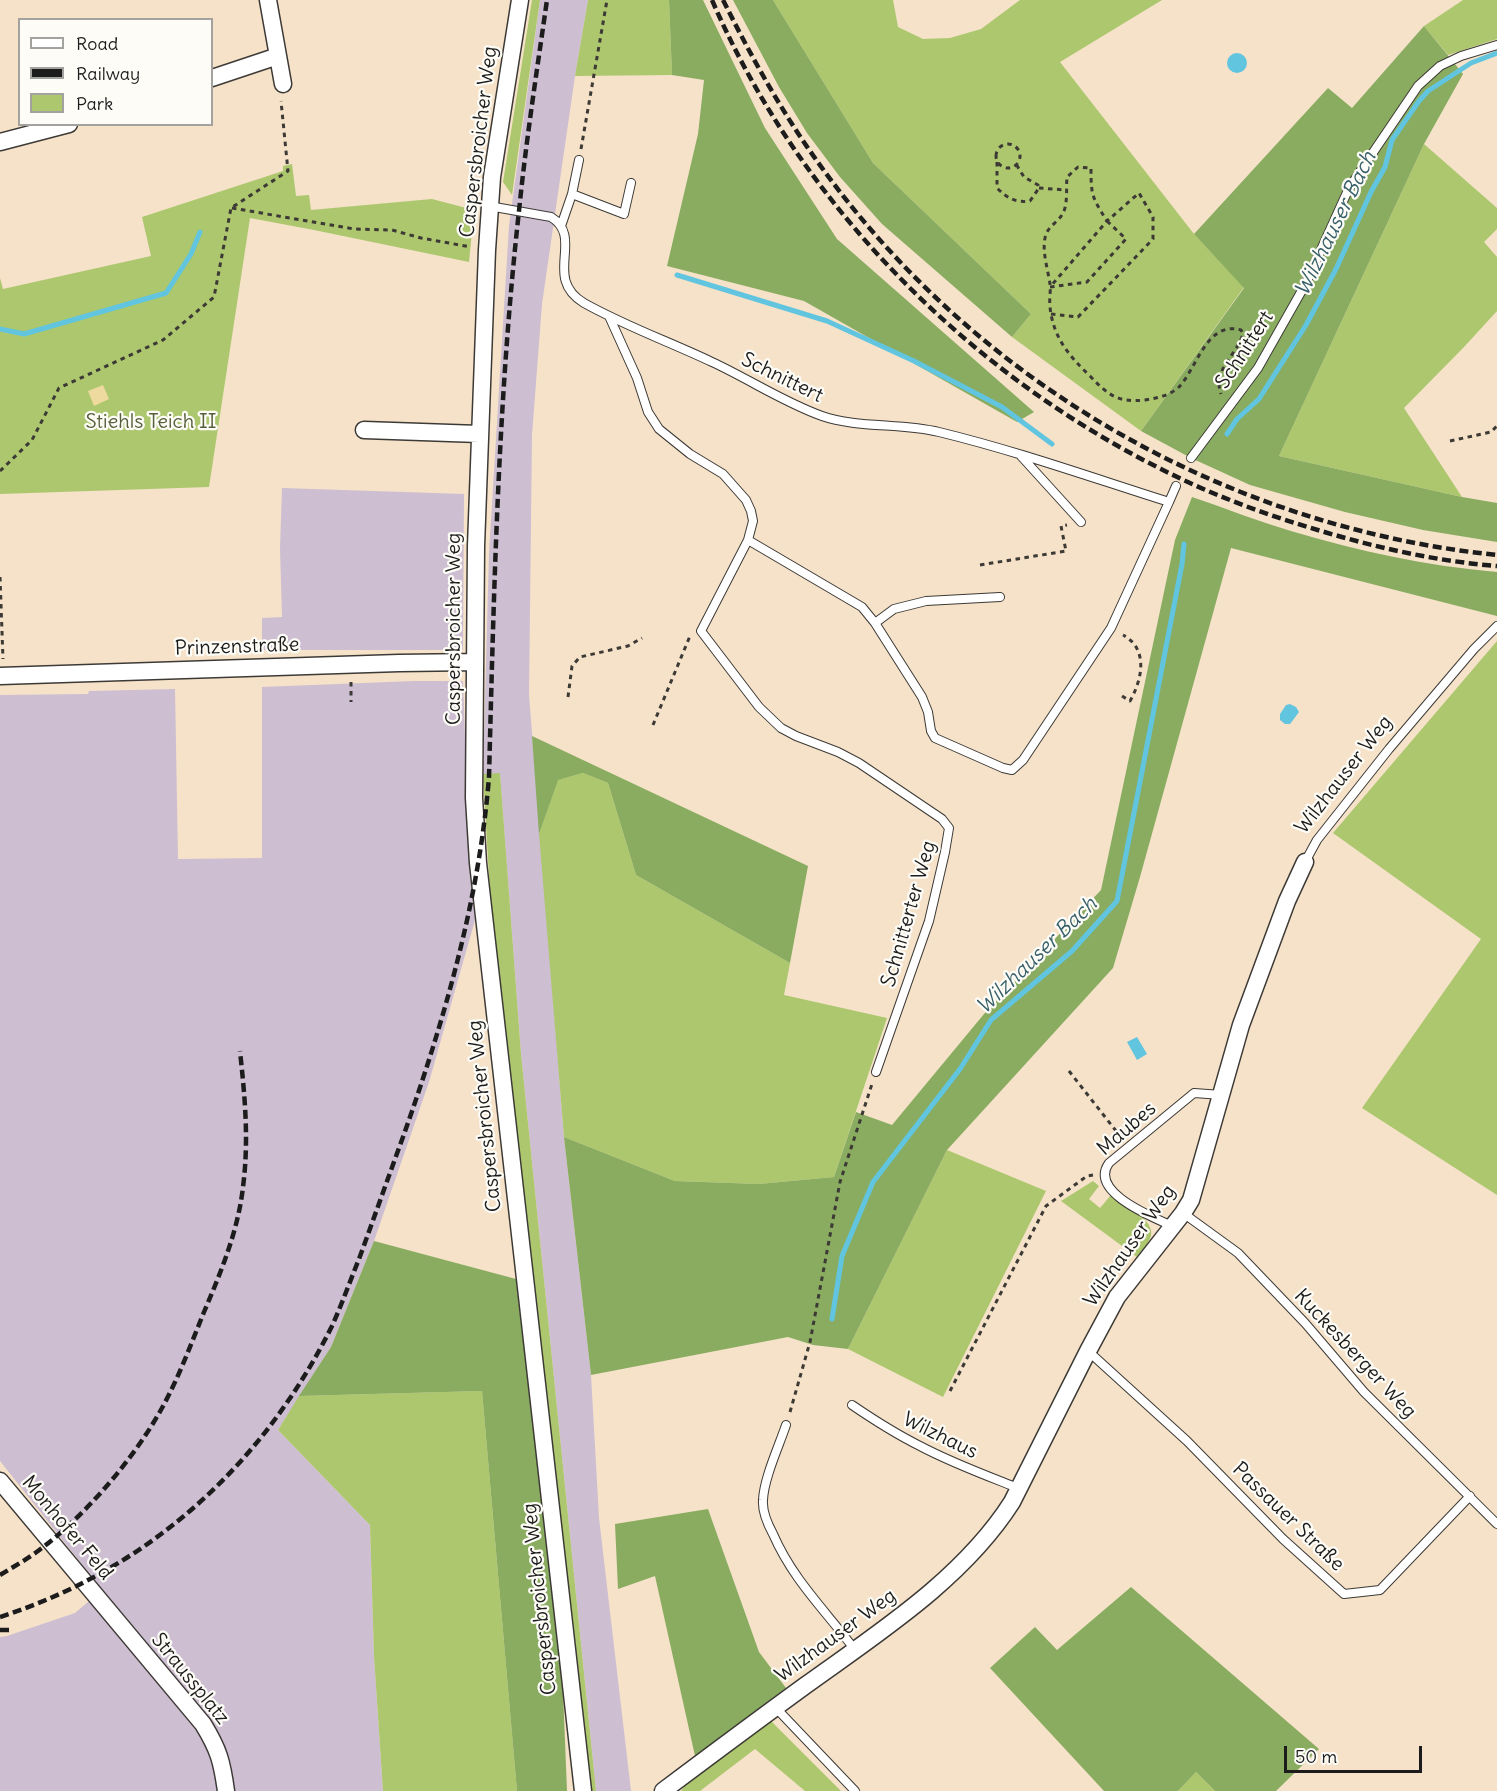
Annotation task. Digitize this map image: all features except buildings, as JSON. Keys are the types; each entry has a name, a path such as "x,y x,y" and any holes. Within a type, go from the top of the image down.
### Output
{"street":[{"path":"268,0 283,84"},
{"name":"Caspersbroicher Weg","path":"520,0 489,207 476,546 474,798 478,863 583,1791"},
{"path":"213,78 278,56"},
{"path":"0,142 61,126"},
{"path":"364,430 479,434"},
{"name":"Prinzenstraße","path":"1,676 475,662"},
{"name":"Wilzhauser Weg","path":"663,1791 912,1607 976,1548 999,1521 1117,1297 1191,1200 1248,1005 1287,901 1305,862"},
{"name":"Monhofer Feld","path":"0,1481 101,1602"},
{"name":"Straussplatz","path":"101,1602 203,1724 221,1761 226,1791"}],"lane":[{"name":"Schnittert","path":"1191,458 1258,368 1305,285 1349,188 1418,86 1440,66 1461,56 1497,45"},
{"path":"561,226 572,194 579,160"},
{"path":"572,194 624,214 631,183"},
{"path":"489,207 551,217 561,226 566,242 564,280 567,288 583,302 609,316"},
{"name":"Schnittert","path":"609,316 714,363 775,396 824,417 937,432 1019,454 1169,502"},
{"name":"Schnitterter Weg","path":"609,316 637,378 648,412 659,429 690,454 723,474 746,500 751,511 753,522 748,540 701,632 759,707 781,728 859,763 942,819 949,828 928,922 876,1072"},
{"path":"1019,454 1081,522"},
{"path":"748,540 862,607 875,623 922,697 935,738 1012,770 1023,760 1111,628 1176,486"},
{"path":"875,623 894,609 926,602 1000,597"},
{"name":"Wilzhauser Weg","path":"1305,862 1317,840 1389,749 1474,649 1497,626"},
{"name":"Maubes","path":"1178,1219 1129,1204 1110,1189 1104,1176 1105,1169 1109,1163 1194,1093 1222,1095"},
{"name":"Kuckesberger Weg","path":"1178,1219 1238,1253 1305,1323 1364,1392 1497,1524"},
{"name":"Passauer Straße","path":"1088,1351 1187,1441 1283,1539 1344,1594 1380,1590 1470,1496"},
{"name":"Wilzhaus","path":"852,1405 920,1447 1018,1488"},
{"path":"786,1425 764,1492 765,1518 778,1548 798,1580 855,1650"},
{"path":"775,1707 855,1791"}],"path":[{"path":"579,160 607,0"},
{"path":"0,471 32,440 59,388 162,340 214,297 231,208 288,171 280,98 283,84"},
{"path":"997,162 1005,168 1016,164 1020,157 1015,146 1008,144 998,149 996,156 997,188 1006,198 1023,202 1030,201 1039,188"},
{"path":"1016,164 1024,177 1038,185 1039,188 1066,190"},
{"path":"1050,287 1086,282 1126,239 1107,221 1094,200 1091,192 1090,168 1078,167 1067,177 1064,212 1048,230 1044,240 1050,287 1049,305 1053,325 1068,354 1114,398 1128,401 1156,398 1171,392 1184,380 1214,335 1229,329 1241,330 1242,339 1221,372 1219,380 1221,395 1230,405"},
{"path":"1050,287 1107,221 1139,193 1154,217 1153,239 1078,317 1051,314"},
{"path":"231,208 354,229 392,230 421,238 487,250"},
{"path":"1450,441 1491,432 1497,426"},
{"path":"980,565 1066,551 1061,526 1081,522"},
{"path":"0,577 1,676"},
{"path":"1111,628 1130,638 1140,653 1142,666 1138,686 1130,701 1122,696"},
{"path":"652,725 692,631"},
{"path":"568,697 572,666 580,657 627,646 642,638"},
{"path":"1132,682 1138,686"},
{"path":"1069,1071 1129,1147"},
{"path":"786,1425 810,1342 840,1182 876,1072"},
{"path":"950,1391 1047,1206 1087,1176 1104,1176"}],"shaded area":[{"path":"540,0 588,0 542,304 532,435 529,695 564,1137 591,1375 599,1518 631,1791 596,1791 521,1054 500,774 483,774 489,553 509,226"},
{"path":"282,488 464,494 463,650 262,650 262,618 282,617 280,548"},
{"path":"463,681 470,870 475,920 429,1082 374,1241 331,1347 278,1430 370,1525 374,1656 383,1791 0,1791 0,1637 75,1613 102,1590 0,1461 0,695 88,694 89,691 175,689 178,859 262,858 262,687"}],"green space":[{"path":"532,0 540,0 512,195 503,182"},
{"path":"588,0 669,0 672,75 575,76"},
{"path":"669,0 703,0 765,128 837,239 1034,412 1017,422 804,301 667,266 698,134 704,80 672,75"},
{"path":"733,0 773,0 873,163 1031,314 1012,337 882,224 840,177 807,133 779,87"},
{"path":"773,0 893,0 898,27 923,39 950,38 981,29 1020,0 1162,0 1060,62 1194,234 1244,287 1141,431 1012,337 1031,314 873,163"},
{"path":"1463,0 1497,0 1497,39 1448,55 1424,26"},
{"path":"1424,26 1463,74 1424,144 1279,456 1497,503 1497,542 1423,530 1345,512 1250,485 1191,458 1141,431 1244,288 1194,234 1328,88 1352,108"},
{"path":"1424,144 1497,208 1497,229 1484,242 1497,257 1497,311 1404,408 1462,497 1279,456"},
{"name":"Stiehls Teich II","path":"292,164 296,196 309,195 311,210 432,199 474,210 469,262 250,218 209,487 0,494 0,278 3,289 151,256 142,217 283,171 283,166"},
{"path":"1192,497 1278,527 1342,545 1419,562 1497,572 1497,616 1231,548 1113,968 947,1150 848,1349 813,1345 788,1337 591,1375 564,1137 675,1181 759,1184 834,1177 856,1112 892,1125 984,1014 1101,890 1175,540"},
{"path":"1497,641 1497,1195 1362,1108 1481,939 1333,833"},
{"path":"532,736 808,866 790,963 636,875 608,783 583,773 558,780 539,834"},
{"path":"500,773 521,1054 596,1791 589,1788 491,911 483,774"},
{"path":"583,773 608,783 636,875 790,963 784,995 887,1018 834,1177 759,1184 675,1181 564,1137 539,834 557,780"},
{"path":"947,1150 1046,1191 943,1397 848,1349"},
{"path":"1093,1181 1099,1186 1089,1199 1100,1208 1111,1195 1137,1212 1148,1224 1151,1236 1137,1257 1061,1201"},
{"path":"374,1241 516,1279 563,1691 567,1791 517,1791 482,1391 299,1396 331,1347"},
{"path":"482,1391 517,1791 383,1791 374,1656 370,1525 278,1430 299,1396"},
{"path":"708,1509 759,1652 786,1688 695,1756 655,1576 618,1589 615,1524"},
{"path":"1131,1587 1319,1749 1276,1791 1215,1791 1196,1772 1178,1791 1104,1791 990,1668 1035,1627 1057,1650"},
{"path":"768,1718 841,1791 805,1791 755,1749 700,1791 681,1791 686,1784"},
{"path":"1196,1772 1215,1791 1178,1791"}],"sand":[{"path":"103,385 109,399 94,406 88,391"}],"water":[{"path":"1233,53 1241,53 1247,59 1247,67 1241,73 1233,73 1227,67 1227,59"},
{"path":"1290,704 1299,712 1290,724 1285,724 1280,720 1280,714 1286,705"},
{"path":"1137,1037 1147,1054 1137,1060 1127,1042"}],"waterway":[{"name":"Wilzhauser Bach","path":"1227,434 1237,419 1259,399 1306,325 1385,167 1392,140 1419,101 1428,91 1471,63 1497,53"},
{"path":"0,329 24,334 166,293 191,254 200,232"},
{"path":"677,275 827,321 914,361 1002,407 1052,444"},
{"name":"Wilzhauser Bach","path":"832,1319 842,1256 873,1182 960,1069 991,1020 1072,951 1117,901 1184,544"}],"railway":[{"path":"0,1617 54,1596 105,1571 152,1540 196,1506 236,1467 272,1423 304,1376 332,1326 359,1259 418,1093 458,960 484,823 489,777 498,494 506,352 522,185 547,0"},
{"path":"712,0 748,74 791,145 841,211 896,274 956,331 1020,383 1089,429 1161,469 1233,501 1289,521 1378,546 1425,556 1497,566"},
{"path":"723,0 758,67 796,131 825,172 888,249 959,319 1037,381 1121,434 1210,479 1302,514 1399,540 1497,555"},
{"path":"0,1575 56,1537 91,1504 123,1466 151,1427 174,1384 222,1266 241,1203 246,1136 240,1051"},
{"path":"0,1630 9,1630"}]}
